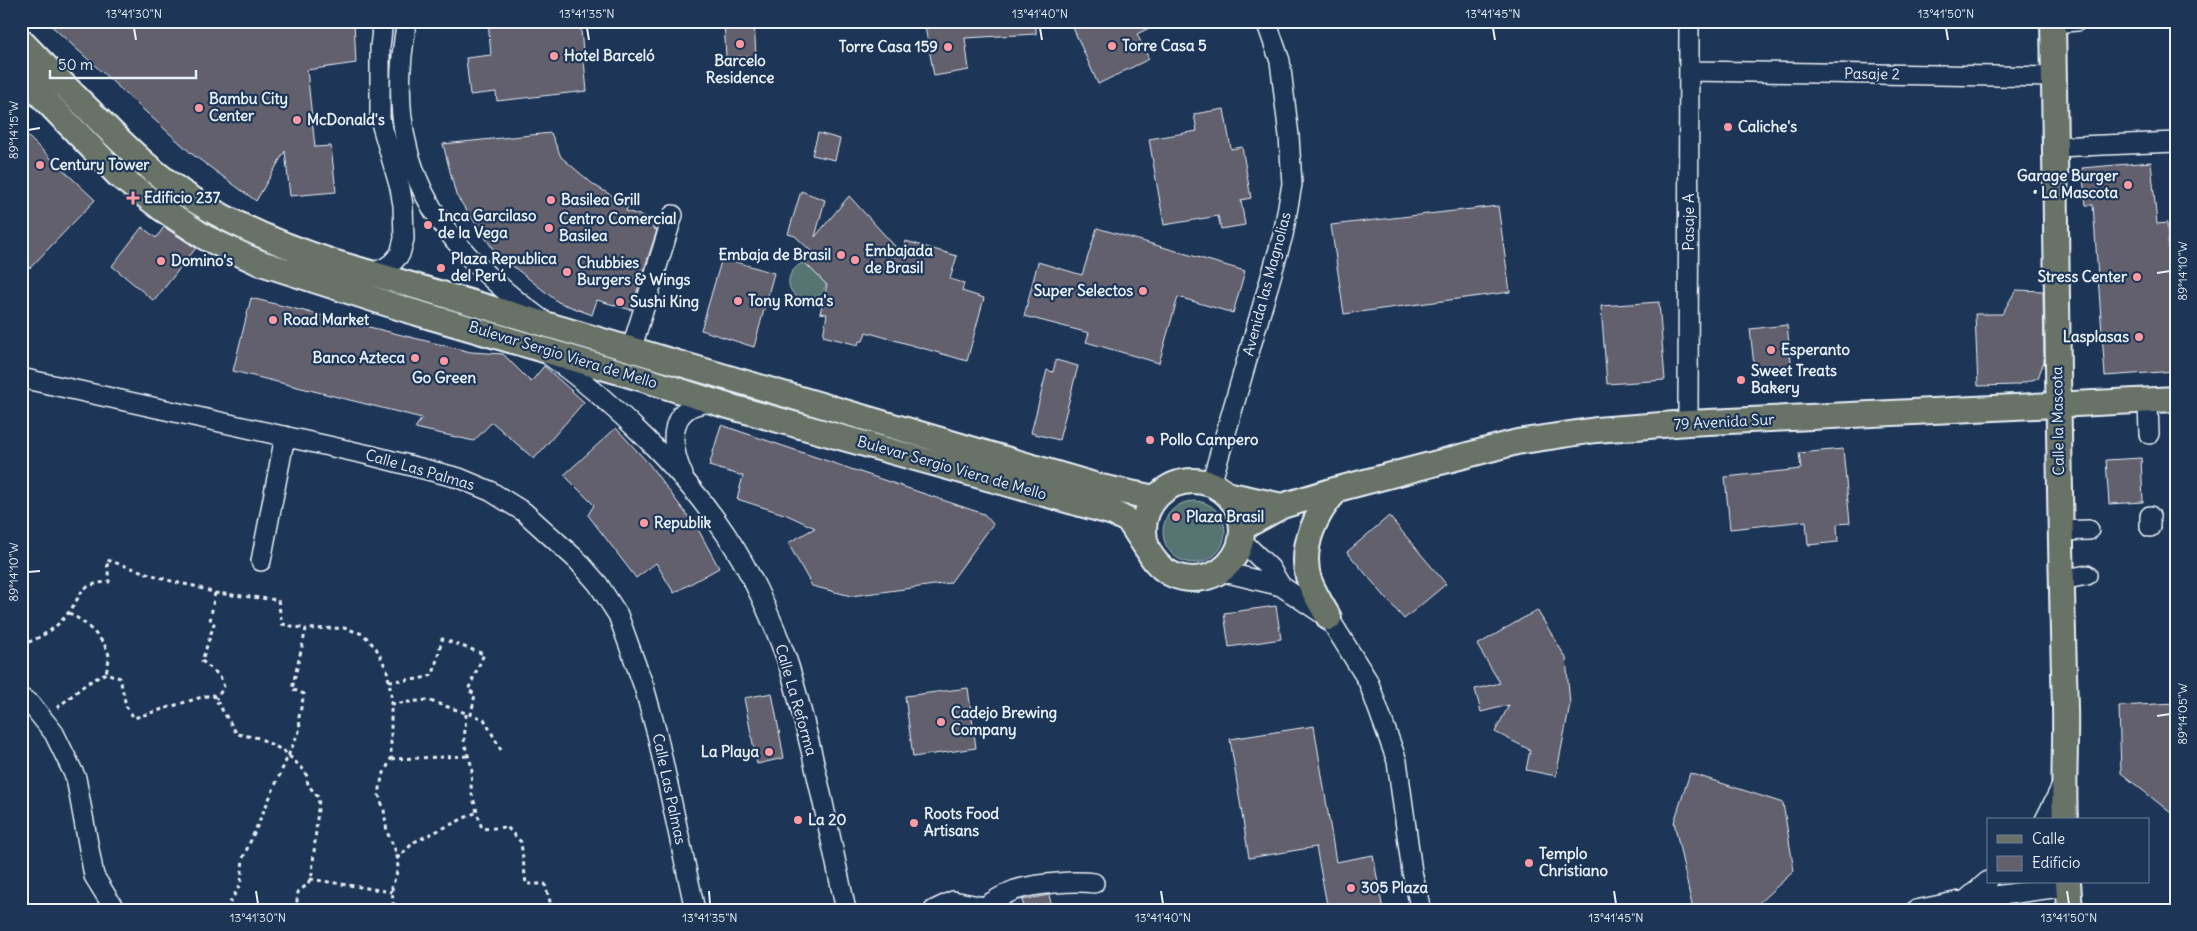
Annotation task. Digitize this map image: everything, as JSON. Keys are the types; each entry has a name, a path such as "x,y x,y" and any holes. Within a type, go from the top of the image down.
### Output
{"main road":[{"name":"Calle la Mascota","path":"2053,22 2059,531 2065,712 2063,784 2065,818"},
{"name":"Bulevar Sergio Viera de Mello","path":"21,41 134,156 194,200 239,226 285,246 370,273 1101,487 1155,498"},
{"name":"Bulevar Sergio Viera de Mello","path":"21,75 118,175 161,208 206,238 258,262 407,310 721,404 1113,513 1129,521 1147,549"},
{"name":"79 Avenida Sur","path":"1241,534 1282,506 1338,489 1517,442 1596,430 1688,423 2176,399"},
{"path":"1194,480 1219,489 1237,508 1241,534 1231,561 1220,571 1199,579 1178,578 1165,571 1154,561 1147,549 1144,536 1144,522 1148,509 1155,498 1166,488 1180,482 1194,480"},
{"name":"79 Avenida Sur","path":"1219,489 1282,506"},
{"path":"1329,618 1309,580 1306,562 1308,543 1316,518 1326,502 1338,489"},
{"path":"2068,884 2070,910"}],"street":[{"path":"370,273 385,268 392,263 400,254 404,239 403,205 400,188 380,119 380,47 383,21"},
{"path":"407,21 399,90 401,116 410,158 427,201 451,236 478,266 504,292 550,326"},
{"name":"Avenida las Magnolias","path":"1219,489 1283,235 1292,184 1289,136 1280,61 1266,21"},
{"name":"Pasaje A","path":"1688,423 1689,21"},
{"path":"2053,22 2077,21"},
{"name":"Pasaje 2","path":"1690,71 2054,77"},
{"path":"380,119 401,116"},
{"path":"2055,147 2176,142"},
{"path":"632,350 673,215"},
{"name":"Calle La Reforma","path":"539,348 572,371 606,402 646,439 687,483 727,536 758,590 785,653 809,738 846,910"},
{"name":"Calle Las Palmas","path":"21,378 369,455 459,478 490,491 524,512 548,532 598,584 618,615 644,687 657,734 695,910"},
{"path":"2148,400 2149,434"},
{"name":"Calle La Reforma","path":"687,483 674,448 673,435 676,423 683,413 692,406 703,402 721,404"},
{"path":"261,561 285,436"},
{"path":"2059,531 2089,530"},
{"path":"1241,534 1270,568 1281,586"},
{"path":"1220,571 1281,586 1329,618 1368,681 1397,760 1412,872 1421,910"},
{"path":"2061,580 2087,575"},
{"path":"21,698 31,704 54,733 76,778 94,876 115,910"},
{"path":"2047,818 2063,784"},
{"path":"1965,900 1987,882"},
{"path":"934,910 952,902 986,908 1016,890 1066,883 1094,883"},
{"path":"1916,910 1965,900 2068,884"}],"path":[{"path":"21,645 40,638 60,624 70,613 83,589 97,583 108,582 107,560 215,593 278,600 282,624 306,629 344,628 363,634 376,648 387,670 389,681 391,704 390,759 382,777 379,795 388,832 398,859 398,869 392,892 393,903 400,910"},
{"path":"215,593 210,621 214,624 202,661 220,676 224,687 216,699"},
{"path":"44,720 80,689 106,673 109,656 105,648 84,623 70,613"},
{"path":"226,910 240,883 242,858 251,843 266,802 290,756 293,741 300,729 299,717 304,694 292,689 306,629"},
{"path":"389,681 419,679 433,675 442,639 484,654 468,690 475,694 472,715"},
{"path":"106,673 120,678 126,706 134,718 202,697 214,696 238,734 259,738 284,751 306,772 308,785 319,798 310,879 308,884 298,892 296,910"},
{"path":"391,704 427,700 484,719 501,750"},
{"path":"466,714 464,743 472,767 471,791 482,829 507,827 521,842 526,884 545,884 551,905 535,910"},
{"path":"390,759 469,756"},
{"path":"398,859 414,842 477,812"},
{"path":"310,879 392,892"}],"green space":[{"path":"802,263 808,263 826,283 820,295 809,300 799,299 794,295 789,285 790,275"},
{"path":"1194,501 1206,504 1216,510 1222,520 1225,532 1222,544 1216,554 1206,560 1194,563 1182,560 1172,554 1166,544 1163,532 1166,520 1172,510 1182,504"}],"building":[{"name":"Bambu City Center","path":"46,21 354,21 356,63 307,70 315,147 331,146 336,192 290,196 285,151 256,201 192,154"},
{"path":"488,21 580,21 587,91 497,101 496,92 470,95 466,58 491,55"},
{"name":"Barcelo Residence","path":"724,21 754,21 756,56 726,57"},
{"name":"Torre Casa 159","path":"924,21 1036,21 1036,34 965,38 969,70 934,76"},
{"name":"Torre Casa 5","path":"1070,21 1163,21 1137,34 1149,59 1098,84"},
{"path":"1224,109 1231,149 1242,147 1251,198 1241,200 1245,225 1221,229 1218,216 1164,225 1149,139 1197,131 1194,114"},
{"name":"Century Tower","path":"21,130 95,200 30,268 21,260"},
{"name":"Centro Comercial Basilea","path":"551,133 561,157 594,185 628,205 626,211 656,220 653,229 657,230 631,310 597,300 592,315 558,302 495,252 456,195 443,144"},
{"path":"818,133 840,139 835,160 812,155"},
{"path":"2151,162 2157,224 2167,223 2169,256 2176,255 2176,371 2105,376 2093,205 2086,205 2082,168"},
{"path":"801,191 825,200 815,237 849,196 903,255 906,241 957,256 950,279 964,283 962,291 984,298 967,361 866,332 863,341 859,341 858,345 823,336 827,314 820,313 827,285 804,262 812,252 795,236 788,234"},
{"path":"1498,206 1510,292 1344,314 1331,225"},
{"name":"Domino's","path":"142,227 156,238 164,227 196,248 154,301 112,266"},
{"path":"1097,228 1245,271 1233,313 1178,297 1159,363 1086,342 1089,333 1024,316 1038,262 1082,275"},
{"name":"Tony Roma's","path":"722,258 774,273 754,347 701,330"},
{"path":"2016,290 2043,291 2044,361 2038,378 2016,385 1978,386 1975,314 2002,314"},
{"path":"251,298 471,352 503,354 531,382 544,366 584,402 534,459 492,422 474,441 415,428 422,418 233,371"},
{"path":"1659,302 1665,380 1607,384 1601,306"},
{"name":"Esperanto","path":"1787,325 1792,371 1755,375 1750,329"},
{"path":"1056,360 1078,366 1059,440 1031,433 1047,370 1053,372"},
{"path":"721,425 984,514 993,524 950,583 851,596 812,586 788,543 815,528 787,515 737,499 743,476 709,466"},
{"path":"616,428 649,464 699,531 719,568 674,593 656,563 636,578 588,515 594,505 564,475"},
{"path":"1843,449 1850,523 1837,524 1838,542 1808,545 1806,521 1730,529 1725,477 1801,469 1799,453"},
{"path":"2141,458 2143,502 2109,504 2106,460"},
{"path":"1389,516 1446,584 1404,619 1347,552"},
{"path":"1276,606 1281,639 1229,647 1224,613"},
{"path":"1537,610 1566,658 1570,704 1556,776 1526,770 1530,750 1495,732 1509,705 1481,712 1475,689 1500,683 1477,645"},
{"name":"Cadejo Brewing Company","path":"968,688 976,748 913,757 905,696"},
{"path":"772,693 784,758 757,764 744,698"},
{"path":"2176,703 2176,817 2121,773 2119,706"},
{"path":"1314,726 1336,862 1373,855 1383,910 1328,910 1316,847 1249,858 1230,739"},
{"path":"1690,773 1783,803 1794,871 1751,910 1693,910 1674,822"},
{"path":"1049,895 1053,910 1025,910 1022,900"}],"place":[{"name":"Barcelo Residence","path":"740,44"},
{"name":"Torre Casa 5","path":"1112,46"},
{"name":"Torre Casa 159","path":"948,47"},
{"name":"Hotel Barceló","path":"554,56"},
{"name":"Bambu City Center","path":"199,108"},
{"name":"McDonald's","path":"297,120"},
{"name":"Caliche's","path":"1728,127"},
{"name":"Century Tower","path":"40,165"},
{"name":"Garage Burger • La Mascota","path":"2128,185"},
{"name":"Edificio 237","path":"133,198"},
{"name":"Basilea Grill","path":"551,200"},
{"name":"Inca Garcilaso de la Vega","path":"428,225"},
{"name":"Centro Comercial Basilea","path":"549,228"},
{"name":"Embaja de Brasil","path":"841,255"},
{"name":"Embajada de Brasil","path":"855,260"},
{"name":"Domino's","path":"161,261"},
{"name":"Plaza Republica del Perú","path":"441,268"},
{"name":"Chubbies Burgers & Wings","path":"567,272"},
{"name":"Stress Center","path":"2137,277"},
{"name":"Super Selectos","path":"1143,291"},
{"name":"Tony Roma's","path":"738,301"},
{"name":"Sushi King","path":"620,302"},
{"name":"Road Market","path":"273,320"},
{"name":"Lasplasas","path":"2139,337"},
{"name":"Esperanto","path":"1771,350"},
{"name":"Banco Azteca","path":"415,358"},
{"name":"Go Green","path":"444,361"},
{"name":"Sweet Treats Bakery","path":"1741,380"},
{"name":"Pollo Campero","path":"1150,440"},
{"name":"Plaza Brasil","path":"1176,517"},
{"name":"Republik","path":"644,523"},
{"name":"Cadejo Brewing Company","path":"941,722"},
{"name":"La Playa","path":"769,752"},
{"name":"La 20","path":"798,820"},
{"name":"Roots Food Artisans","path":"914,823"},
{"name":"Templo Christiano","path":"1529,863"},
{"name":"305 Plaza","path":"1351,888"}]}
